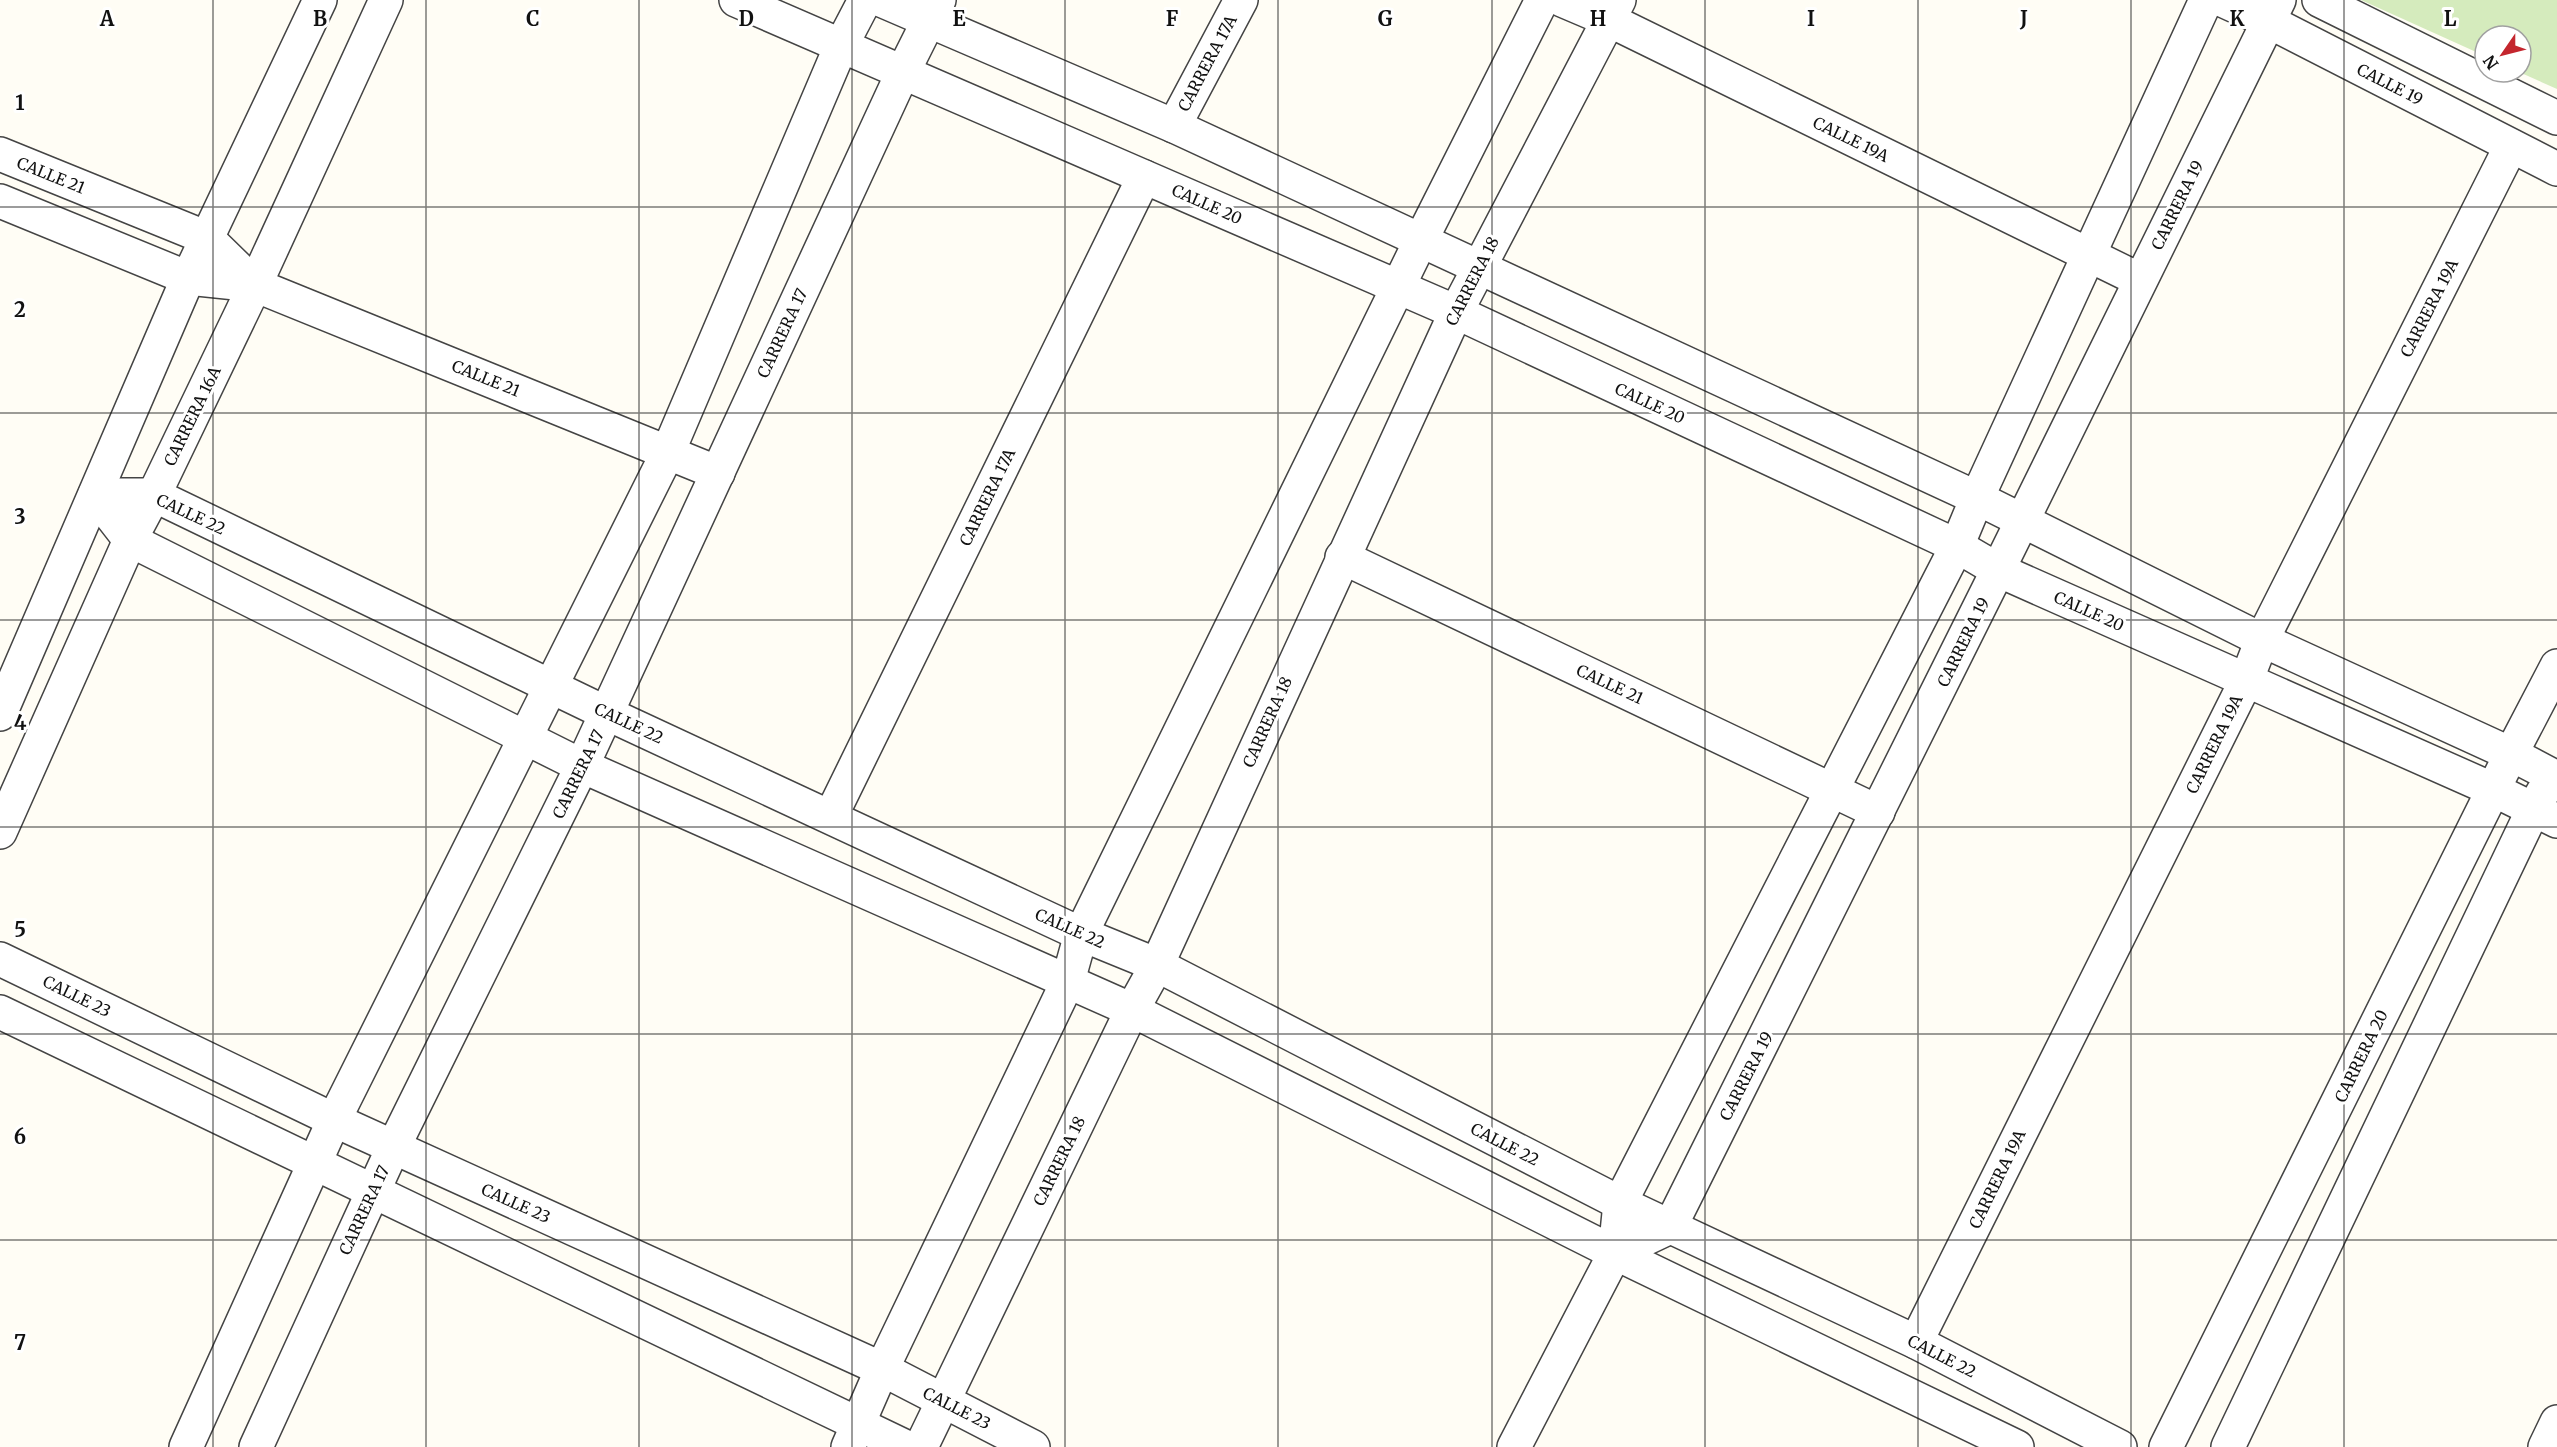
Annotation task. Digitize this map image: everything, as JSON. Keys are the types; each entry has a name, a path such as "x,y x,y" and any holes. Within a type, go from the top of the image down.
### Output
{"street":[{"path":"0,714 10,663 94,495 188,278 320,0"},
{"name":"CARRERA 16A","path":"0,832 130,540 255,285 386,0"},
{"name":"CALLE 20","path":"736,0 1456,312 1956,546 1998,570 2494,790 2545,815"},
{"path":"186,1447 334,1120 668,452 841,46 865,0"},
{"path":"881,0 934,11 1173,126 1977,498 2262,640 2556,774 2545,815 2228,1447"},
{"name":"CARRERA 17A","path":"1173,126 1241,0"},
{"path":"853,1436 882,1369 1068,981 1081,934 1421,240 1542,0"},
{"name":"CALLE 19A","path":"1562,0 1614,10 2088,256 2140,280"},
{"path":"1514,1447 1615,1252 1620,1203 1956,546 2206,0"},
{"name":"CALLE 19","path":"2222,0 2274,10 2511,146 2557,169"},
{"path":"2319,0 2557,118"},
{"name":"CARRERA 18","path":"921,1447 1132,1010 1157,965 1456,312 1614,10"},
{"name":"CARRERA 19","path":"1670,1227 1878,812 2274,10"},
{"name":"CARRERA 17","path":"256,1447 393,1148 582,766 903,72 934,11"},
{"name":"CARRERA 19A","path":"1916,1342 2246,681 2262,640 2511,146"},
{"name":"CALLE 21","path":"0,154 207,238 255,285"},
{"name":"CARRERA 17A","path":"831,816 1144,177"},
{"name":"CALLE 21","path":"0,201 188,278 255,285 718,473"},
{"path":"94,495 130,540 525,740 1132,1010 1615,1252 2017,1447"},
{"name":"CALLE 22","path":"94,495 154,495 606,713 1081,934 1157,965 1620,1203 1916,1342 2120,1447"},
{"name":"CALLE 21","path":"1342,557 1832,788 1878,812"},
{"path":"10,663 63,689"},
{"name":"CARRERA 20","path":"2166,1447 2557,666"},
{"path":"0,726 40,741"},
{"name":"CALLE 23","path":"0,959 393,1148 882,1369 1033,1447"},
{"path":"0,1012 373,1192 853,1436 906,1447"},
{"path":"1615,1252 1670,1227"},
{"path":"2545,1447 2557,1422"}],"green space":[{"path":"2361,0 2557,0 2557,89 2533,78 2533,24 2473,24 2473,51"}]}
